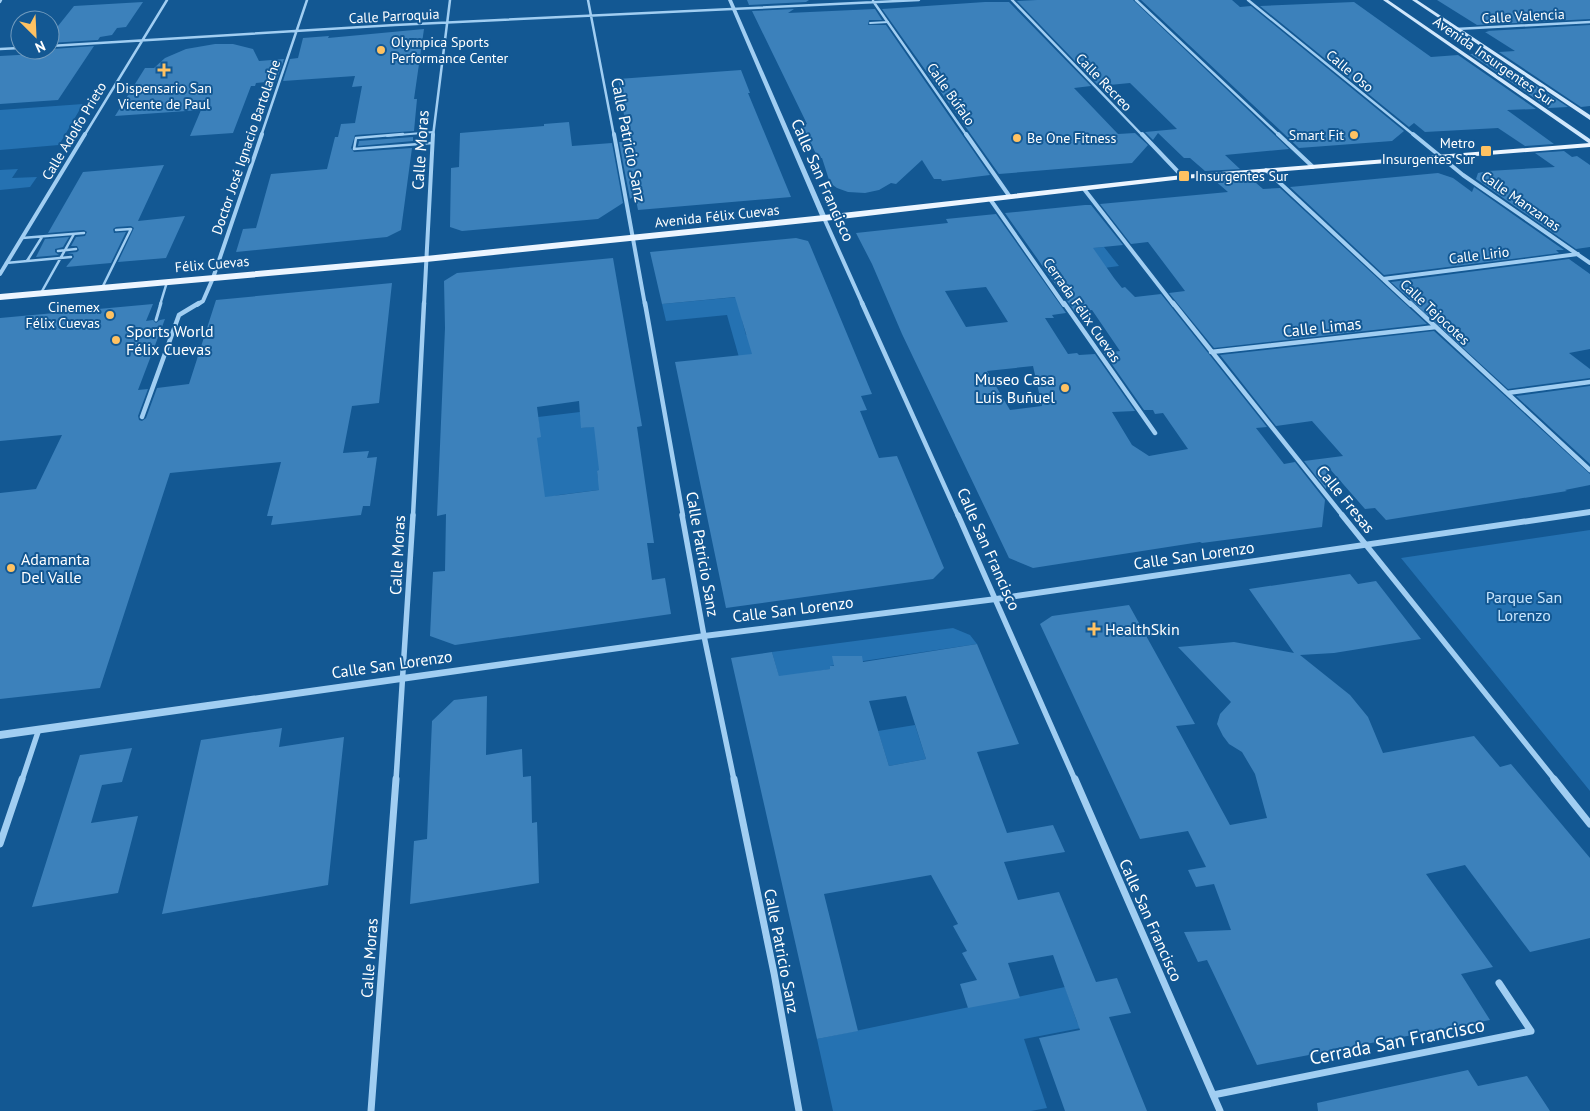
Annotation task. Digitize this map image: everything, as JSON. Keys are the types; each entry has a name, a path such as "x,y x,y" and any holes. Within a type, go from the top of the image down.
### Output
{"main road":[{"name":"Avenida Insurgentes Sur","path":"1385,0 1590,143"},
{"name":"Avenida Insurgentes Sur","path":"1414,0 1590,118"},
{"path":"1010,197 1183,177 1590,143"},
{"name":"Avenida Félix Cuevas","path":"426,260 1010,197"},
{"name":"Félix Cuevas","path":"0,297 426,260"}],"street":[{"name":"Calle Adolfo Prieto","path":"0,274 167,0"},
{"name":"Doctor José Ignacio Bartolache","path":"142,417 179,315 203,301 213,278 308,0"},
{"name":"Calle Moras","path":"371,1111 404,678 432,143 450,0"},
{"name":"Calle Patricio Sanz","path":"588,0 704,636 772,964 799,1111"},
{"name":"Calle San Francisco","path":"730,0 824,218 996,599 1220,1111"},
{"name":"Calle Parroquia","path":"60,45 448,23 919,0"},
{"name":"Calle Recreo","path":"1012,0 1183,177"},
{"path":"1136,0 1313,167"},
{"name":"Calle Oso","path":"1248,0 1439,157"},
{"name":"Calle Búfalo","path":"874,1 1010,197"},
{"name":"Calle Valencia","path":"1456,29 1590,22"},
{"name":"Calle Manzanas","path":"1439,157 1590,263"},
{"name":"Calle Tejocotes","path":"1266,170 1590,470"},
{"name":"Calle Fresas","path":"1084,189 1590,824"},
{"name":"Cerrada Félix Cuevas","path":"990,200 1155,433"},
{"name":"Calle Lirio","path":"1383,279 1578,254"},
{"name":"Calle Limas","path":"1212,352 1436,327"},
{"path":"1507,393 1590,382"},
{"name":"Calle San Lorenzo","path":"0,735 704,636 996,599 1590,512"},
{"path":"0,844 39,729"},
{"name":"Cerrada San Francisco","path":"1213,1095 1531,1031 1500,983"}],"lane":[{"path":"870,23 888,22"},
{"path":"432,143 354,148 356,138 433,132"},
{"path":"102,288 131,229 116,230"},
{"path":"22,238 84,233"},
{"path":"41,293 74,234"},
{"path":"28,261 42,237"},
{"path":"61,245 68,245"},
{"path":"36,247 41,247"},
{"path":"58,251 76,249"},
{"path":"32,253 38,252"},
{"path":"6,263 71,257"},
{"path":"156,320 167,282"}],"green space":[{"path":"83,104 59,145 0,150 0,110"},
{"path":"18,169 12,178 37,177 30,187 0,190 0,170"},
{"path":"1104,247 1119,266 1104,268 1089,248"},
{"path":"800,291 742,320 746,335 750,335 755,353 744,375 727,315 666,321 662,304"},
{"path":"580,412 582,428 598,426 604,470 597,471 598,479 645,484 559,495 522,504 519,466 540,433 538,417"},
{"name":"Parque San Lorenzo","path":"1590,530 1590,791 1401,558"},
{"path":"953,628 970,635 977,644 830,666 831,669 779,677 772,652"},
{"path":"915,725 926,759 889,766 878,731"},
{"path":"1065,987 1077,1022 1081,1028 1024,1039 1047,1108 1031,1111 833,1111 817,1039"}],"building":[{"path":"747,0 809,0 806,2 749,5"},
{"path":"1133,0 1289,149 1225,155 1240,169 1205,171 1190,158 1184,158 1158,133 1153,140 1145,132 1177,129 1130,83 1099,86 1017,1"},
{"path":"1141,0 1232,0 1240,7 1251,6 1404,131 1392,141 1299,148"},
{"path":"1437,0 1590,0 1590,19 1477,25"},
{"path":"143,2 126,27 117,28 112,35 100,37 98,40 60,42 60,24 74,6"},
{"path":"1009,2 1091,86 1074,88 1118,134 1135,133 1148,145 1132,163 999,174 882,9"},
{"path":"1354,2 1431,57 1458,55 1536,109 1507,110 1554,144 1525,146 1498,128 1425,132 1414,123 1409,127 1260,6"},
{"path":"794,9 788,13 875,9 882,20 869,20 868,25 886,25 990,175 942,181 941,179 934,179 922,160 896,184 891,183 879,190 865,193 848,192 830,183 822,158 818,158 802,125 807,124 752,11"},
{"path":"1590,25 1590,106 1581,107 1499,52 1515,51 1485,32 1489,32 1486,31"},
{"path":"424,29 414,99 417,99 414,131 355,135 351,148 354,152 412,148 401,230 387,237 236,252 243,229 256,228 271,174 327,169 335,137 338,137 341,124 355,123 362,86 352,87 355,76 283,81 290,59 298,58 303,38 329,36 328,38"},
{"path":"215,44 233,44 253,49 259,61 284,59 276,81 256,83 255,86 251,86 233,133 190,136 201,110 115,116 145,68 154,68 165,58 186,49"},
{"path":"94,46 58,100 0,104 0,56 10,55 10,60 60,60 60,48"},
{"path":"1487,53 1568,107 1549,108 1470,54"},
{"path":"741,70 750,93 748,93 791,197 638,210 635,195 630,199 619,142 623,142 620,127 626,127 618,79"},
{"path":"569,122 572,146 612,143 623,203 598,219 462,231 450,227 451,168 459,167 460,133"},
{"path":"413,137 413,141 358,146 359,141"},
{"path":"1564,151 1572,157 1577,156 1590,165 1590,247 1576,249 1476,179 1478,173 1488,171 1555,167 1535,153"},
{"path":"164,165 138,221 185,216 166,258 118,262 134,228 131,226 116,227 113,229 114,233 126,232 111,263 66,267 74,257 73,254 67,253 79,250 77,246 71,246 76,237 85,236 87,232 84,230 48,233 83,172"},
{"path":"1438,173 1453,178 1472,192 1474,187 1564,250 1556,250 1559,253 1384,275 1290,187"},
{"path":"1248,176 1263,189 1280,188 1427,324 1214,348 1169,293 1185,291 1148,242 1131,244 1100,204 1228,192 1213,179"},
{"path":"1091,205 1123,245 1093,248 1114,278 1122,288 1125,287 1135,297 1161,294 1267,427 1256,428 1284,464 1295,462 1325,500 1322,527 1200,542 1033,568 1009,558 856,233 948,223 946,219 996,214 1066,313 1052,315 1054,318 1045,318 1068,354 1095,354 1135,411 1112,412 1132,445 1149,456 1188,449 1163,413 1155,414 1153,410 1144,410 1104,353 1120,351 1092,310 1075,312 1005,213","holes":["986,287 1008,322 966,327 945,291","1033,366 1042,406 1010,410 987,371"]},
{"path":"69,237 63,247 55,249 55,252 59,255 36,257 45,239"},
{"path":"796,238 808,241 810,245 872,394 861,396 867,410 860,411 879,458 897,456 944,568 933,579 726,608 675,362 752,354 735,297 662,304 650,252"},
{"path":"613,258 642,426 637,427 654,543 647,543 652,580 665,578 671,614 455,645 430,636 433,572 445,571 446,514 437,516 445,328 444,281 457,273","holes":["579,401 581,428 594,427 599,470 597,471 599,490 545,497 537,438 541,437 537,407"]},
{"path":"1569,259 1590,274 1590,349 1569,353 1590,369 1590,378 1508,389 1391,282"},
{"path":"392,283 379,403 352,406 343,453 369,451 367,458 377,457 370,506 363,506 361,515 271,525 273,516 267,516 281,462 170,473 100,688 0,699 0,493 36,489 62,435 0,441 0,318 153,304 146,321 153,320 156,323 165,319 138,390 148,389 138,416 139,420 142,421 146,418 157,388 189,384 216,300"},
{"path":"1434,331 1590,474 1590,485 1565,490 1567,491 1386,520 1375,508 1365,509 1329,468 1326,489 1304,461 1343,456 1312,421 1276,426 1220,355"},
{"path":"1590,386 1590,464 1516,396"},
{"path":"1350,574 1358,584 1376,581 1421,639 1334,653 1300,655 1350,695 1368,717 1383,753 1474,736 1500,767 1511,764 1590,858 1590,938 1530,952 1465,865 1426,874 1493,967 1461,974 1490,1020 1257,1065 1207,960 1198,962 1184,932 1231,930 1214,884 1196,887 1188,870 1206,867 1188,831 1140,839 1040,624 1052,616 1129,605 1195,724 1176,726 1230,825 1267,818 1255,774 1242,752 1229,744 1217,724 1220,714 1231,702 1178,647 1234,642 1294,653 1249,589"},
{"path":"977,644 1019,744 977,752 1007,833 1053,825 1065,852 1004,862 1018,900 1059,892 1096,982 1117,978 1131,1013 1109,1017 1147,1111 1065,1111 1039,1038 1080,1030 1053,955 1008,963 1020,998 968,1008 960,984 977,980 962,953 967,951 953,926 958,924 931,875 824,894 858,1031 817,1039 731,658 772,652 779,676 830,669 830,666 834,666 832,656 862,656 863,662","holes":["906,696 926,759 889,766 869,701"]},
{"path":"487,696 486,755 522,749 523,777 531,776 532,823 537,822 539,883 410,904 414,841 427,839 432,721 454,700"},
{"path":"282,728 279,747 344,737 328,885 162,914 201,740"},
{"path":"132,748 122,782 102,785 91,823 138,816 118,893 32,907 80,755"},
{"path":"1468,1070 1478,1086 1527,1076 1550,1111 1318,1111 1317,1103"}],"place":[{"name":"Olympica Sports Performance Center","path":"381,50"},
{"name":"Dispensario San Vicente de Paul","path":"164,70"},
{"name":"Smart Fit","path":"1354,135"},
{"name":"Be One Fitness","path":"1017,138"},
{"name":"Metro Insurgentes Sur","path":"1486,151"},
{"name":"Insurgentes Sur","path":"1184,176"},
{"name":"Cinemex Félix Cuevas","path":"110,315"},
{"name":"Sports World Félix Cuevas","path":"116,340"},
{"name":"Museo Casa Luis Buñuel","path":"1065,388"},
{"name":"Adamanta Del Valle","path":"11,568"},
{"name":"HealthSkin","path":"1094,629"}]}
